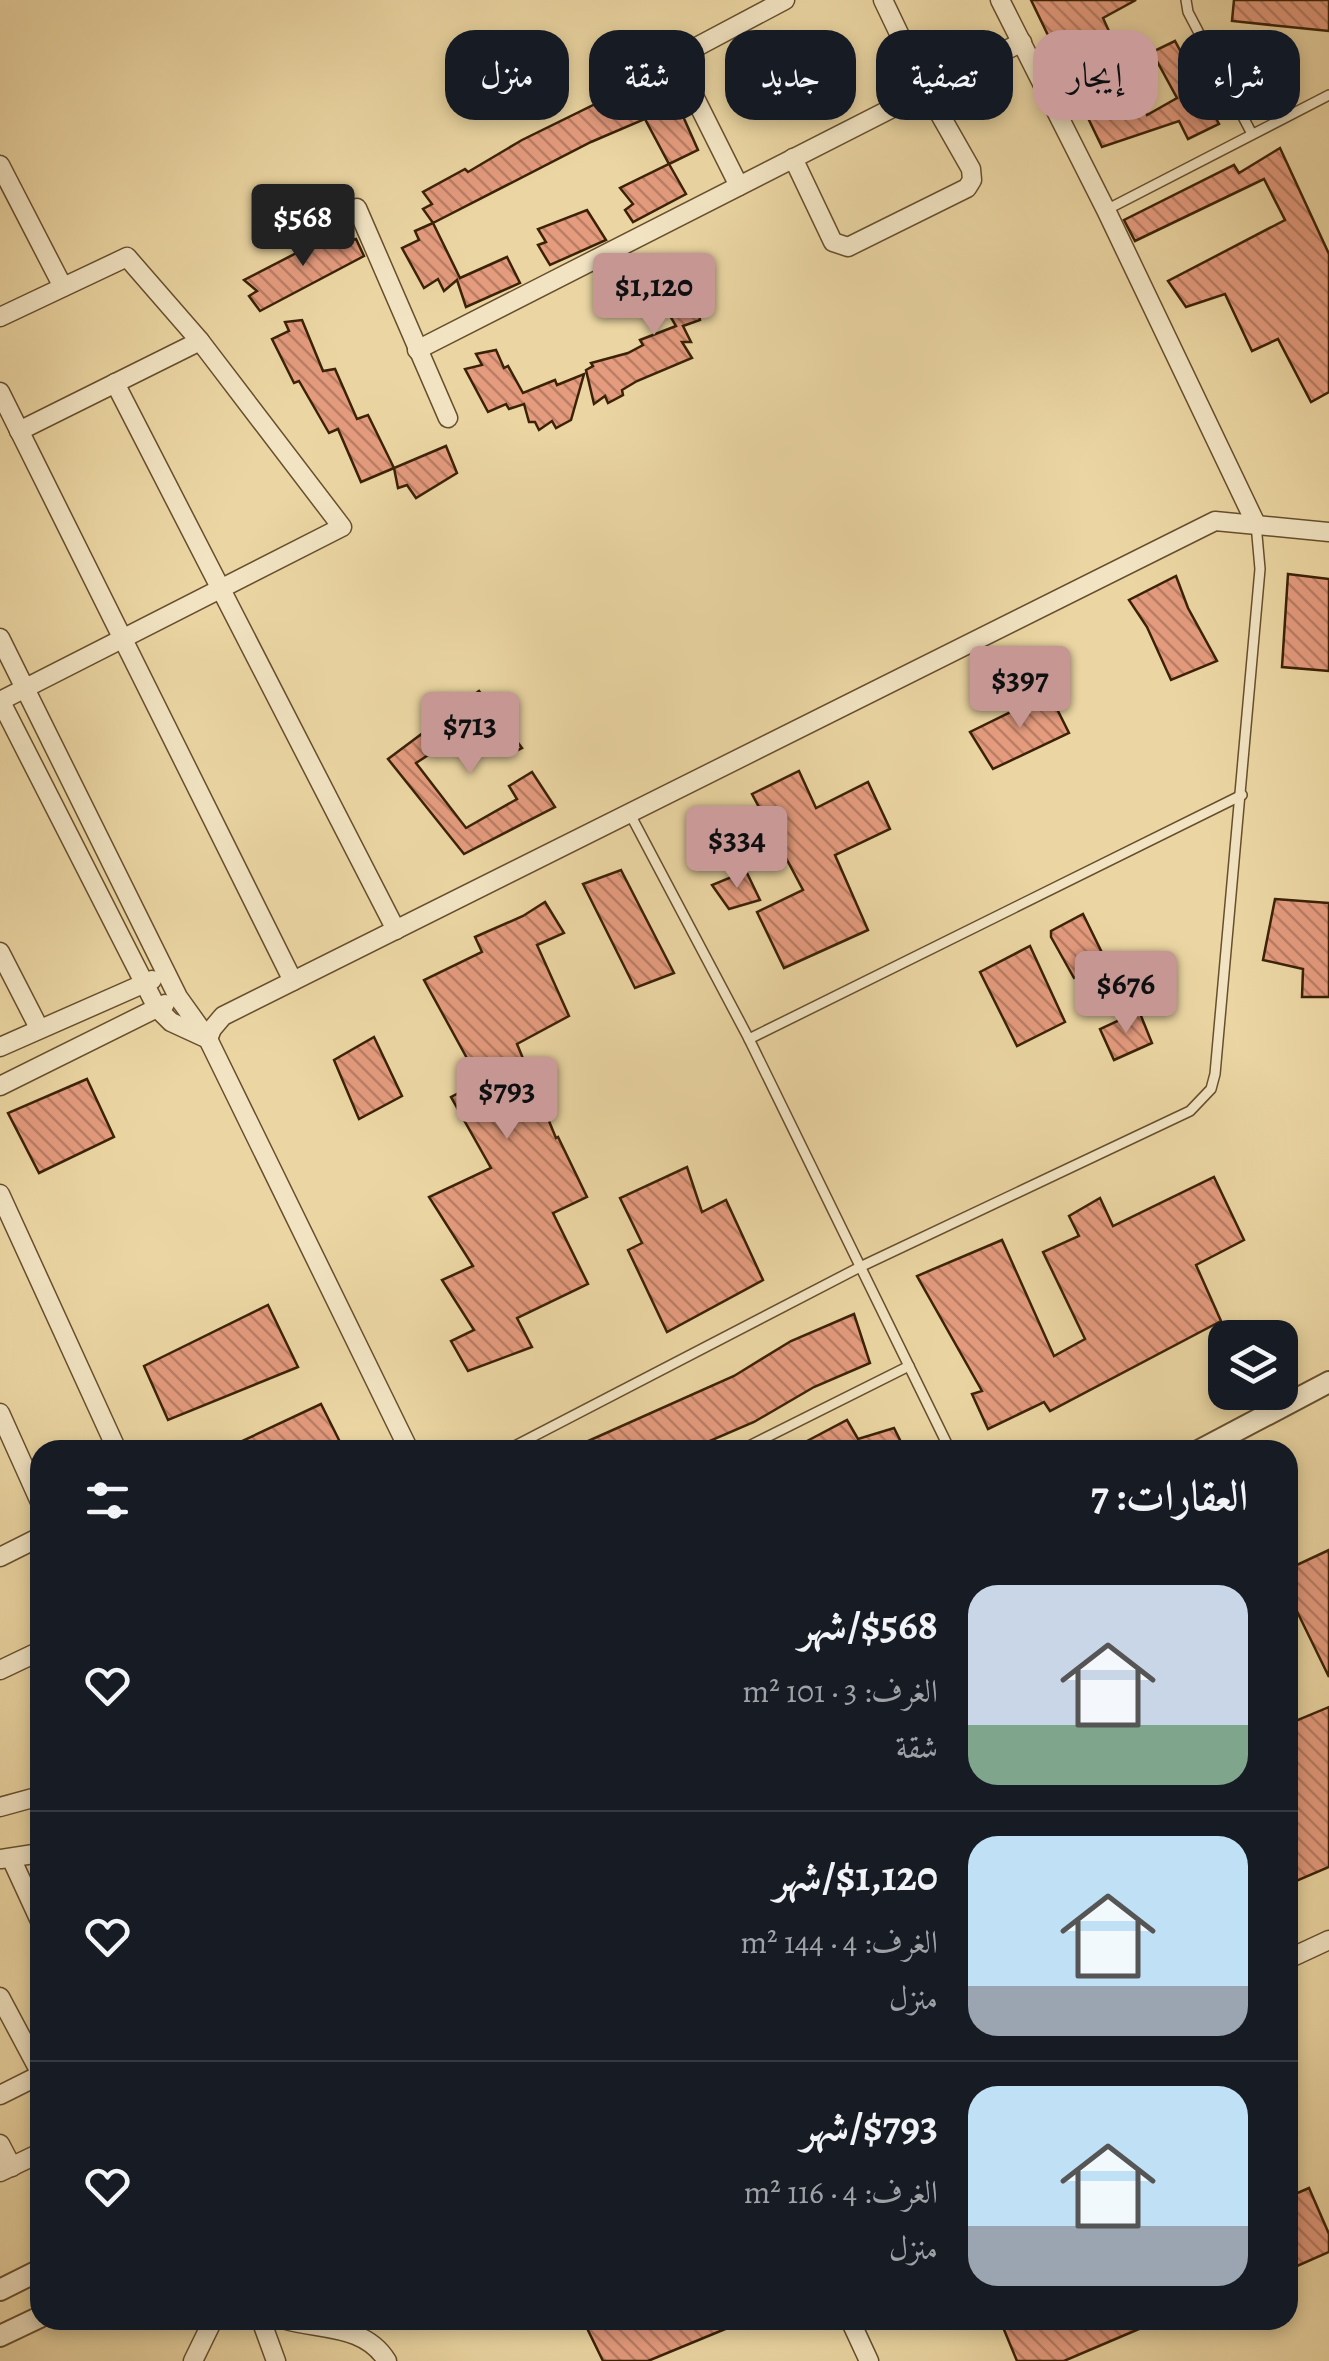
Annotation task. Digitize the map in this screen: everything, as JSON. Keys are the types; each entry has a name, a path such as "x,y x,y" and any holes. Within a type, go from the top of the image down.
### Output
{"street":[{"path":"739,186 680,68 680,60 686,52 784,0"},
{"path":"882,0 897,30"},
{"path":"1000,0 1106,210 1256,524"},
{"path":"1013,46 1022,42"},
{"path":"417,350 876,116"},
{"path":"793,158 832,242 848,247 967,188 972,180 971,169 943,120"},
{"path":"0,165 64,287"},
{"path":"357,208 448,418"},
{"path":"0,317 128,257 200,341 342,527 0,700 142,984 171,1022 208,1039"},
{"path":"19,430 200,341"},
{"path":"114,383 396,930"},
{"path":"0,392 293,982"},
{"path":"208,1039 223,1016 1214,521 1329,532"},
{"path":"0,638 166,974 208,1039 404,1440"},
{"path":"0,952 38,1028"},
{"path":"0,1047 166,974"},
{"path":"0,1086 178,997"},
{"path":"0,1194 112,1440"},
{"path":"1219,1440 1329,1382"},
{"path":"0,1413 30,1480"},
{"path":"0,1557 30,1542"},
{"path":"0,1670 30,1656"},
{"path":"0,1807 30,1799"},
{"path":"30,1854 5,1858 30,1903"},
{"path":"1298,1954 1329,1940"},
{"path":"0,1996 30,2054"},
{"path":"0,2095 30,2079"},
{"path":"0,2144 6,2170 30,2157"},
{"path":"0,2290 30,2275"},
{"path":"0,2336 30,2322"},
{"path":"193,2361 208,2330"},
{"path":"265,2330 276,2361"},
{"path":"336,2330 356,2334 374,2345 387,2361"},
{"path":"855,2330 870,2361"}],"lane":[{"path":"1186,0 1188,12 1252,134"},
{"path":"1106,210 1329,96"},
{"path":"534,1440 860,1267 1190,1112 1204,1098 1215,1074 1242,795 1260,569 1256,524"},
{"path":"749,1039 1242,795"},
{"path":"630,814 749,1039 945,1440"},
{"path":"761,1440 908,1366"}],"building":[{"path":"1031,0 1136,0 1103,18 1108,30 1045,30"},
{"path":"1234,0 1329,0 1329,31 1232,21"},
{"path":"1175,41 1178,120 1217,120 1219,124 1188,139 1179,121 1102,147 1089,120 1158,120 1158,109 1177,98 1158,63 1158,49"},
{"path":"589,107 589,120 643,120 591,142 433,223 423,209 432,204 423,192"},
{"path":"646,120 685,120 698,150 669,164"},
{"path":"1280,148 1329,254 1329,392 1311,402 1278,339 1252,351 1225,294 1186,307 1168,281 1285,220 1264,179 1135,241 1124,220 1234,165 1239,173"},
{"path":"669,164 686,194 633,222 625,210 633,204 620,188"},
{"path":"587,210 606,240 550,265 538,245 546,242 538,229"},
{"path":"433,223 460,278 507,257 520,283 466,307 457,280 444,291 438,279 424,288 402,248 419,240 415,231"},
{"path":"343,229 346,242 356,239 364,256 260,311 249,296 257,291 244,280"},
{"path":"672,263 676,269 689,265 711,304 698,309 700,320 683,326 691,342 682,342 692,358 637,381 608,403 605,396 594,404 586,370 593,366 591,363 628,353 643,345 640,340 676,326 658,295 664,292 654,272"},
{"path":"302,320 323,371 335,369 357,419 368,415 394,468 361,482 338,429 329,433 299,381 294,383 272,339 289,331 285,322"},
{"path":"496,350 523,393 584,374 571,420 556,428 552,421 539,430 535,422 529,422 524,404 509,409 506,404 488,412 465,369 482,365 476,354"},
{"path":"446,446 457,473 416,498 407,485 398,488 394,468"},
{"path":"1288,574 1329,579 1329,671 1282,667"},
{"path":"1176,576 1188,608 1217,661 1171,680 1147,627 1129,600"},
{"path":"479,691 522,748 508,755 479,722 416,763 466,828 517,799 509,786 532,772 555,807 464,854 388,759"},
{"path":"1049,693 1069,733 993,769 970,732"},
{"path":"799,771 816,808 868,782 890,829 835,855 868,930 784,968 757,912 803,890 752,794"},
{"path":"621,870 674,973 635,988 583,884"},
{"path":"746,871 760,900 729,909 712,885"},
{"path":"1275,899 1329,903 1329,997 1302,997 1303,969 1263,960"},
{"path":"545,902 564,933 537,945 569,1016 517,1044 556,1138 587,1197 553,1213 588,1284 517,1318 532,1347 468,1371 451,1341 474,1330 442,1280 473,1266 429,1197 491,1168 451,1097 480,1082 424,980 482,952 475,937"},
{"path":"1083,914 1107,963 1074,978 1051,931"},
{"path":"1030,946 1065,1022 1017,1046 980,972"},
{"path":"1139,1011 1152,1043 1114,1060 1100,1029"},
{"path":"374,1037 402,1096 359,1119 334,1060"},
{"path":"87,1079 114,1137 39,1173 8,1113"},
{"path":"687,1167 702,1212 726,1200 763,1280 667,1332 628,1250 642,1243 620,1198"},
{"path":"1214,1177 1244,1240 1196,1265 1221,1320 1208,1320 1208,1328 1050,1411 1044,1402 988,1429 972,1394 982,1391 917,1276 1002,1240 1054,1356 1085,1339 1043,1252 1079,1236 1069,1216 1100,1198 1113,1226"},
{"path":"268,1305 298,1367 168,1420 144,1366"},
{"path":"854,1314 870,1363 712,1440 590,1440 734,1376 791,1341"},
{"path":"321,1404 339,1440 244,1440"},
{"path":"847,1420 858,1439 894,1428 900,1440 809,1440"},
{"path":"1329,1550 1329,1677 1298,1613 1298,1564"},
{"path":"1329,1707 1329,1867 1298,1880 1298,1720"},
{"path":"1309,2188 1329,2234 1329,2252 1298,2266 1298,2193"},
{"path":"588,2330 723,2330 648,2361 603,2361"},
{"path":"1004,2330 1137,2330 1064,2361 1017,2361"}]}
